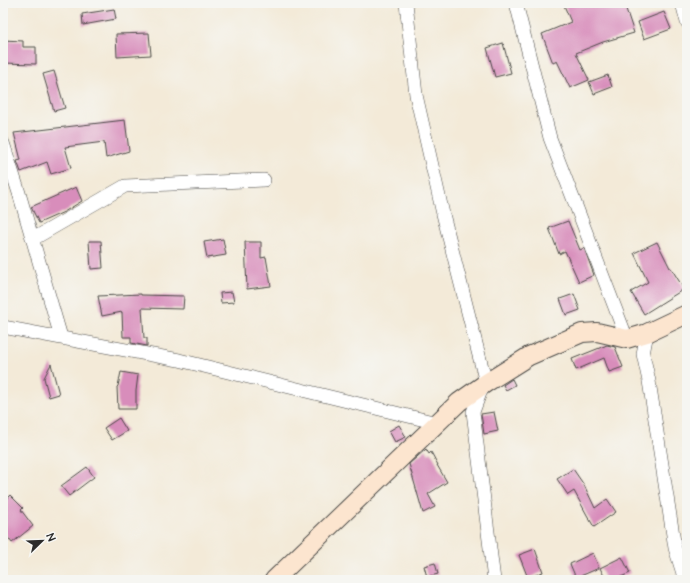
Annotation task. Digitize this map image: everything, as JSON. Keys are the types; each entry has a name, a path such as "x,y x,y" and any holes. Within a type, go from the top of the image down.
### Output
{"street":[{"path":"406,3 416,95 443,214 486,382 473,412 494,580"},
{"path":"516,3 550,138 627,339"},
{"path":"682,3 687,22"},
{"path":"3,143 62,337"},
{"path":"33,239 125,186 264,180"},
{"path":"274,580 459,402 486,382 529,356 582,333 597,332 627,339 647,333 687,314"},
{"path":"3,327 179,360 437,423"},
{"path":"647,333 643,354 649,381 675,548 685,580"}],"building":[{"path":"563,3 624,3 634,33 603,42 576,53 589,80 570,88 557,61 553,63 542,34 571,22"},
{"path":"114,9 116,19 83,25 82,14"},
{"path":"664,12 671,29 644,39 638,22"},
{"path":"149,33 151,55 117,57 116,34"},
{"path":"3,40 23,41 23,47 36,47 36,64 3,63"},
{"path":"503,43 511,73 495,77 487,48"},
{"path":"54,71 65,108 54,111 43,74"},
{"path":"608,75 612,87 594,94 589,82"},
{"path":"125,120 129,151 106,158 104,142 65,147 71,168 51,174 47,162 21,172 17,161 21,160 14,133"},
{"path":"76,187 82,201 64,212 39,223 31,207"},
{"path":"568,221 580,250 584,248 594,275 579,282 565,251 559,254 549,228"},
{"path":"223,239 226,255 207,258 204,242"},
{"path":"89,241 101,241 103,268 91,269"},
{"path":"245,242 261,242 261,258 266,257 271,286 247,289"},
{"path":"657,242 670,268 684,289 644,314 631,292 648,282 634,253"},
{"path":"232,292 234,302 221,303 220,293"},
{"path":"141,294 184,296 183,309 142,308 144,338 147,338 147,346 131,343 131,337 123,337 122,312 102,316 98,296"},
{"path":"574,294 580,310 566,315 560,299"},
{"path":"607,345 615,347 623,367 609,372 604,358 576,370 572,359"},
{"path":"51,364 59,394 49,397 44,378"},
{"path":"121,372 138,375 136,409 118,409 117,387"},
{"path":"512,379 515,385 506,390 503,385"},
{"path":"494,412 498,431 484,434 481,414"},
{"path":"119,418 127,431 112,440 104,428"},
{"path":"399,425 406,437 395,442 389,431"},
{"path":"426,449 429,454 431,452 447,482 428,494 435,507 423,513 409,464"},
{"path":"87,467 94,477 69,496 61,486"},
{"path":"573,469 584,485 595,508 607,499 616,512 594,527 574,491 568,495 557,479"},
{"path":"10,495 23,508 21,510 33,526 12,543 3,531 3,502"},
{"path":"535,549 543,572 528,578 519,555"},
{"path":"593,553 599,568 576,578 570,564"},
{"path":"622,557 630,573 614,580 606,580 600,568"},
{"path":"435,563 438,574 427,577 424,566"}]}
